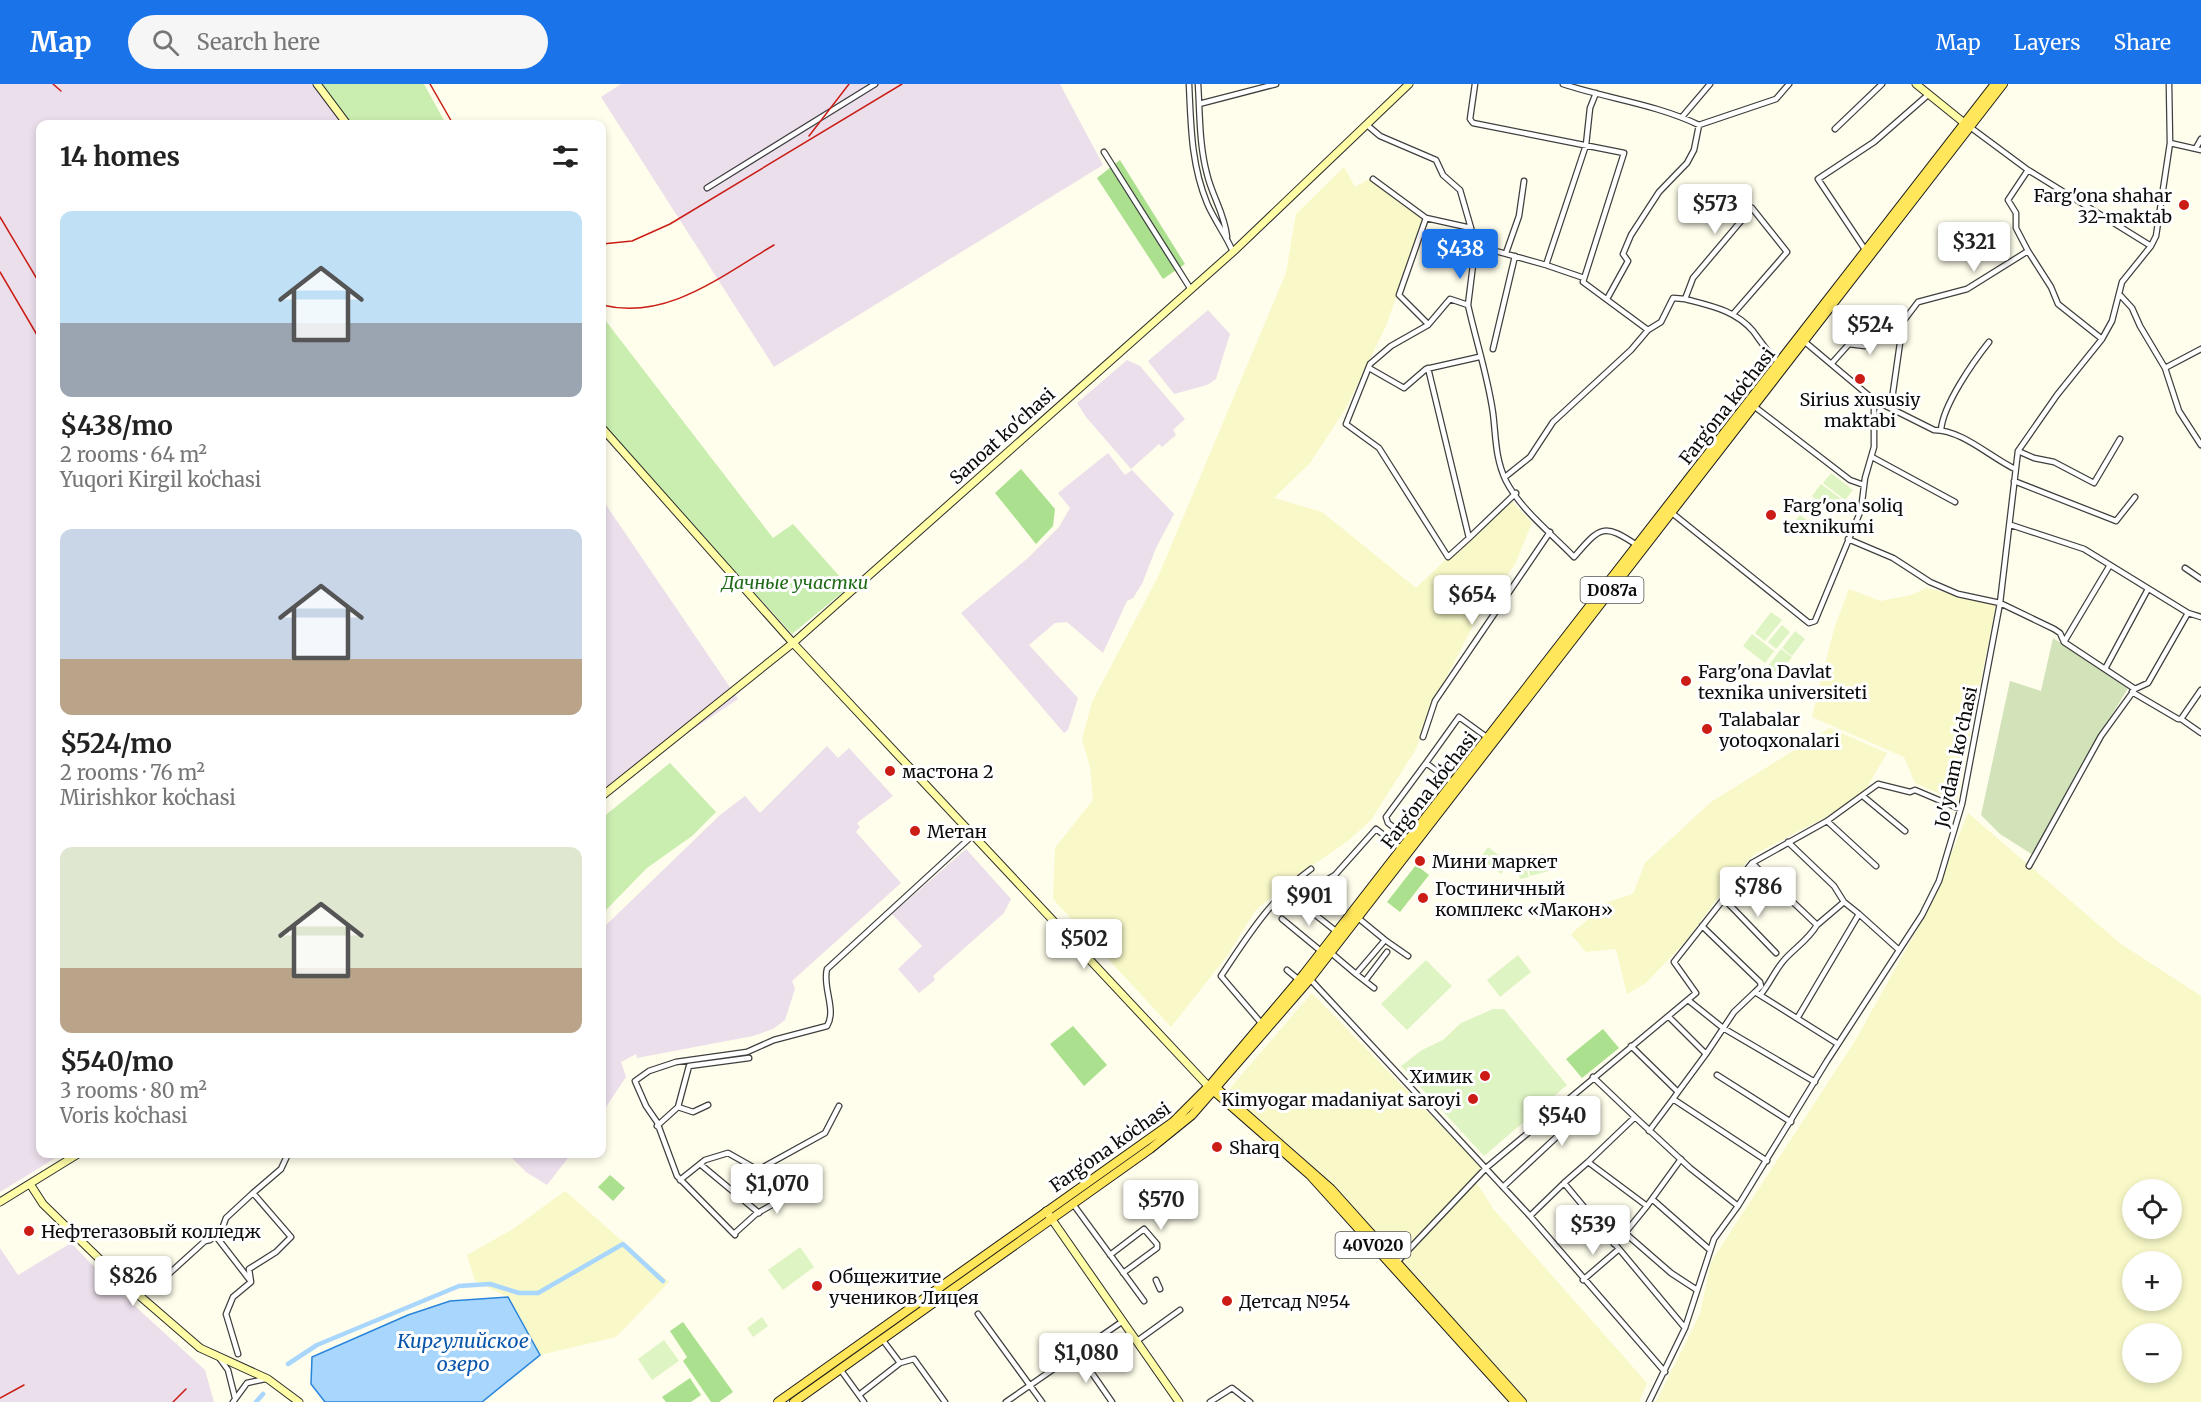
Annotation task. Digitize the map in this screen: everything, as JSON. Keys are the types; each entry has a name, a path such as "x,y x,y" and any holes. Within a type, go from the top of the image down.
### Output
{"main road":[{"path":"317,84 343,120"},
{"name":"Sanoat ko'chasi","path":"606,793 792,643 1233,252 1409,84"},
{"path":"1916,84 1967,125"},
{"name":"Fargʻona koʻchasi","path":"794,1402 1163,1130 1212,1088 1299,980 1358,917 1439,807 1672,513 1686,490 1783,366 1805,342 1995,84"},
{"name":"Fargʻona koʻchasi","path":"778,1402 1048,1214 1072,1203 1178,1128 1310,979 1337,932 1409,839 1439,807 1453,783 1638,546 1755,407 1866,252 1967,125 2003,84"},
{"path":"606,433 792,643 1024,887 1161,1036 1212,1088 1315,1173 1490,1370 1522,1402"},
{"name":"40V020","path":"1212,1088 1220,1100 1310,1175 1490,1370 1515,1402"},
{"path":"0,1202 72,1158"},
{"path":"30,1184 43,1204 119,1278 200,1348 268,1379 299,1402"},
{"path":"1048,1214 1179,1402"}],"street":[{"path":"707,188 875,84"},
{"path":"1189,84 1191,135 1199,179 1217,225 1227,237 1233,252"},
{"path":"1198,84 1203,157 1207,176 1226,221 1227,237"},
{"path":"1199,104 1276,84"},
{"path":"1475,84 1470,119 1473,123 1624,153 1583,282 1648,330"},
{"path":"1563,84 1643,104 1699,125 1776,99 1790,84"},
{"path":"1682,117 1710,84"},
{"path":"1835,129 1882,84"},
{"name":"Jo'ydam ko'chasi","path":"1649,1402 1685,1328 1714,1239 1767,1161 1838,1044 1928,906 1939,881 1960,809 2000,603 2011,525 2018,450 2057,395 2102,339 2112,321 2121,296 2122,282 2151,246 2159,224 2170,143 2169,84"},
{"path":"1546,265 1586,145 1590,108 1596,93"},
{"path":"1866,252 1818,179 1875,142 1929,94"},
{"path":"1367,125 1380,136 1436,160 1443,175 1460,190 1474,245 1468,305 1493,414 1493,439 1505,477 1515,493 1574,557 1594,534 1605,531 1616,531 1638,546"},
{"path":"1607,299 1628,261 1623,254 1631,235 1659,192 1687,163 1694,150 1699,125"},
{"path":"1967,125 2028,170 2151,246"},
{"path":"2170,143 2198,149 2201,139"},
{"path":"1104,152 1190,288"},
{"path":"2028,170 2008,201 2016,213 2016,228 2051,287 2058,304 2102,339"},
{"path":"1373,178 1426,218 1471,228"},
{"path":"1506,254 1519,216 1524,182"},
{"path":"1685,299 1693,278 1752,208 1787,252 1734,313"},
{"path":"1426,218 1399,295 1428,324"},
{"path":"1474,245 1584,278"},
{"path":"1832,363 1849,344 1865,346 1888,330 1899,327 1918,302 1967,289 2028,251"},
{"path":"1493,349 1515,256"},
{"path":"2121,296 2132,308 2139,326 2165,368 2179,411 2201,445"},
{"path":"1505,477 1530,457 1553,422 1631,350 1648,330 1661,322 1673,298 1685,299 1734,313 1783,366"},
{"path":"1468,305 1450,299 1428,324 1391,346 1370,368 1346,424 1380,448 1448,557 1515,493"},
{"path":"1891,406 1901,336 1899,327"},
{"path":"1805,342 1874,400 1891,406 1934,430 1941,430 1962,438 2015,469"},
{"path":"1941,430 1942,422 1953,400 1989,342"},
{"path":"2165,368 2201,349"},
{"path":"1370,368 1404,388 1428,368 1479,357"},
{"path":"1428,368 1468,538"},
{"path":"1672,513 1809,623 1815,621 1861,510 1864,485 1872,457 1876,407 1874,400"},
{"path":"1755,407 1850,480 1864,485"},
{"path":"2018,450 2034,458 2054,462 2094,483 2120,439"},
{"path":"1872,457 1955,502"},
{"path":"2014,481 2116,521 2135,497"},
{"path":"2011,525 2067,542 2110,565 2188,613 2201,617"},
{"path":"1423,736 1436,701 1550,532"},
{"path":"1848,539 1893,558 1958,594 2000,603 2054,629 2060,633 2064,642 2106,667 2133,690 2201,733"},
{"path":"2064,642 2110,565"},
{"path":"2186,568 2201,579"},
{"path":"2106,667 2148,589"},
{"path":"2029,866 2101,736 2133,690 2148,683 2188,613"},
{"path":"2181,719 2201,690"},
{"path":"1409,839 1388,823 1386,817 1459,717 1488,738"},
{"path":"1426,763 1453,783"},
{"path":"1397,1263 1486,1168 1696,993 1674,962 1752,863 1827,821 1864,797 1878,784 1910,792 1915,790 1960,809"},
{"path":"1864,797 1905,831"},
{"path":"1827,821 1876,866"},
{"path":"1337,932 1303,905 1315,887 1335,875 1376,829 1402,849"},
{"path":"810,1184 759,1213 735,1234 680,1180 657,1122 634,1081 641,1075 676,1062 747,1052 774,1040 830,1024 829,999 824,979 827,969 974,834"},
{"path":"1788,842 1834,886 1844,902 1899,950"},
{"path":"1752,863 1818,925"},
{"path":"1262,1024 1221,976 1266,912 1290,885 1311,870"},
{"path":"1724,899 1776,953"},
{"path":"1761,994 1779,966 1810,938 1818,925 1844,902"},
{"path":"1798,1017 1859,914"},
{"path":"1358,917 1408,956"},
{"path":"1282,919 1374,988"},
{"path":"1649,1131 1734,1012 1755,992 1760,982 1702,926"},
{"path":"1356,974 1385,940"},
{"path":"1365,981 1387,952"},
{"path":"1287,970 1299,980"},
{"path":"1310,979 1530,1215 1582,1280 1665,1372"},
{"path":"1755,992 1838,1044"},
{"path":"1688,1000 1723,1028 1815,1082"},
{"path":"1669,1017 1706,1054"},
{"path":"1631,1046 1678,1092"},
{"path":"657,1126 678,1107 689,1066 749,1058"},
{"path":"1717,1075 1791,1122"},
{"path":"1593,1077 1649,1131 1738,1206"},
{"path":"1673,1099 1767,1161"},
{"path":"1503,1187 1578,1117 1566,1100"},
{"path":"678,1107 693,1112 708,1105"},
{"path":"680,1180 700,1164 728,1153 758,1170 825,1133 839,1106"},
{"path":"1530,1215 1635,1117"},
{"path":"150,1291 205,1241 210,1240 222,1228 226,1218 281,1169 286,1158"},
{"path":"1614,1244 1647,1206 1681,1159"},
{"path":"1588,1162 1647,1206"},
{"path":"700,1164 759,1213"},
{"path":"1564,1183 1685,1328"},
{"path":"251,1282 249,1269 276,1252 291,1237 253,1193"},
{"path":"1652,1199 1710,1250"},
{"path":"1072,1203 1144,1301"},
{"path":"1110,1254 1144,1229 1157,1244 1157,1248 1123,1273"},
{"path":"1625,1233 1671,1274 1697,1290"},
{"path":"215,1235 251,1282"},
{"path":"1582,1280 1619,1249"},
{"path":"1156,1280 1160,1289"},
{"path":"238,1354 226,1314 233,1297 251,1282"},
{"path":"1137,1341 1180,1310"},
{"path":"978,1314 1042,1402"},
{"path":"1006,1402 1123,1321"},
{"path":"882,1339 900,1363"},
{"path":"1077,1353 1112,1402"},
{"path":"219,1357 228,1370 234,1400"},
{"path":"859,1395 900,1363 914,1359 945,1402"},
{"path":"840,1369 864,1402"},
{"path":"234,1400 247,1383 268,1379"},
{"path":"1210,1402 1232,1388 1250,1402"}],"shaded area":[{"path":"0,84 320,84 344,120 36,120 36,1158 55,1158 0,1192"},
{"path":"621,84 1060,84 1103,165 774,367 601,97"},
{"path":"1208,310 1230,334 1216,379 1207,385 1174,394 1148,361"},
{"path":"1127,360 1140,366 1185,419 1173,430 1176,435 1162,447 1159,444 1131,469 1086,417 1077,403"},
{"path":"1108,453 1125,475 1132,470 1174,514 1156,548 1142,584 1133,598 1127,601 1103,653 1067,622 1055,623 1029,645 1078,698 1068,730 1064,733 961,613 1028,558 1059,527 1070,508 1058,493"},
{"path":"606,505 738,699 606,788"},
{"path":"827,746 838,758 849,748 893,796 857,823 860,827 856,832 901,883 792,981 795,989 785,1020 773,1029 753,1036 637,1058 636,1054 621,1062 626,1077 606,1107 606,925 720,815 745,796 760,813"},
{"path":"966,849 1011,899 1004,913 933,976 935,980 919,993 898,969 922,946 892,914"},
{"path":"512,1158 568,1158 547,1185 526,1172"},
{"path":"71,1243 112,1285 205,1370 214,1402 0,1402 0,1248 18,1275"}],"green space":[{"path":"320,84 424,84 444,120 349,120"},
{"path":"1120,160 1185,264 1163,279 1097,178"},
{"path":"1344,167 1355,187 1371,178 1424,218 1386,326 1346,408 1310,463 1274,498 1322,512 1416,588 1510,499 1532,523 1515,564 1473,626 1434,701 1416,749 1371,820 1348,841 1295,877 1255,911 1227,956 1171,1027 1053,899 1055,848 1093,800 1090,767 1082,739 1092,702 1158,577 1286,273 1296,214"},
{"name":"Дачные участки","path":"606,321 773,538 793,524 849,587 792,634 606,428"},
{"path":"1021,469 1055,509 1053,526 1036,544 995,493"},
{"path":"1831,473 1853,490 1845,500 1823,483"},
{"path":"1821,484 1844,501 1835,513 1812,496"},
{"path":"1800,515 1808,521 1797,535 1789,529"},
{"path":"1926,588 1996,604 1957,801 1915,783 1904,757 1812,717 1834,629 1849,589 1880,601 1911,595"},
{"path":"1771,612 1782,620 1765,641 1755,633"},
{"path":"1782,625 1790,632 1776,649 1768,642"},
{"path":"1795,631 1805,639 1792,656 1782,648"},
{"path":"1752,634 1774,651 1765,663 1743,646"},
{"path":"2053,638 2128,688 2073,780 2033,855 2000,834 1981,815 2010,681 2041,691"},
{"path":"1781,649 1792,657 1779,674 1768,666"},
{"path":"1830,728 1887,753 1860,799 1755,854 1737,872 1686,941 1646,983 1627,994 1616,949 1586,952 1571,934 1608,902 1633,894 1645,863 1711,802"},
{"path":"670,763 716,812 692,836 647,868 606,910 606,815"},
{"path":"1968,813 2121,944 2201,996 2201,1402 1656,1402 1700,1314 1711,1262 1855,1041 1929,908"},
{"path":"1488,847 1509,863 1501,874 1480,858"},
{"path":"1544,854 1549,871 1530,876 1526,859"},
{"path":"1524,860 1529,877 1520,879 1515,862"},
{"path":"1416,865 1429,875 1400,912 1387,902"},
{"path":"1518,955 1531,972 1500,997 1487,980"},
{"path":"1426,960 1452,986 1407,1030 1381,1004"},
{"path":"1312,993 1483,1169 1475,1180 1494,1210 1647,1383 1639,1402 1526,1402 1345,1197 1295,1150 1225,1094"},
{"name":"Химик","path":"1493,1009 1504,1009 1567,1085 1484,1156 1401,1066 1422,1050 1443,1040 1461,1023"},
{"path":"1073,1026 1107,1065 1084,1086 1050,1044"},
{"path":"1603,1029 1619,1048 1582,1078 1566,1059"},
{"path":"610,1175 625,1188 613,1201 598,1187"},
{"path":"565,1191 669,1282 616,1337 540,1355 508,1297 475,1281 467,1255 513,1229"},
{"path":"800,1247 814,1267 783,1290 768,1270"},
{"path":"762,1317 768,1326 753,1337 747,1328"},
{"path":"683,1322 733,1392 719,1402 711,1402 683,1361 687,1357 670,1331"},
{"path":"664,1340 679,1361 652,1380 638,1359"},
{"path":"690,1378 701,1395 691,1402 666,1402 662,1397"}],"water":[{"name":"Киргулийское озеро","path":"508,1297 540,1355 482,1402 325,1402 311,1384 312,1357 408,1315 450,1301"}],"waterway":[{"path":"288,1364 317,1345 459,1286 490,1284 519,1293 538,1293 623,1244 663,1281"},
{"path":"256,1402 263,1394"}],"railway":[{"path":"53,84 61,91"},
{"path":"430,84 451,120"},
{"path":"809,136 849,84"},
{"path":"606,244 632,241 670,224 902,84"},
{"path":"0,217 36,277"},
{"path":"606,306 626,308 649,307 671,301 713,282 774,245"},
{"path":"0,272 36,333"},
{"path":"0,1398 24,1385"},
{"path":"173,1402 186,1389"}],"place":[{"name":"Farg'ona shahar 32-maktab","path":"2184,205"},
{"name":"Sirius xususiy maktabi","path":"1860,379"},
{"name":"Farg'ona soliq texnikumi","path":"1771,515"},
{"name":"Farg'ona Davlat texnika universiteti","path":"1686,681"},
{"name":"Talabalar yotoqxonalari","path":"1707,729"},
{"name":"мастона 2","path":"890,771"},
{"name":"Метан","path":"915,831"},
{"name":"Мини маркет","path":"1420,861"},
{"name":"Гостиничный комплекс «Макон»","path":"1423,898"},
{"name":"Химик","path":"1485,1076"},
{"name":"Kimyogar madaniyat saroyi","path":"1473,1099"},
{"name":"Sharq","path":"1217,1147"},
{"name":"Нефтегазовый колледж","path":"29,1231"},
{"name":"Общежитие учеников Лицея","path":"817,1286"},
{"name":"Детсад №54","path":"1227,1301"}]}
